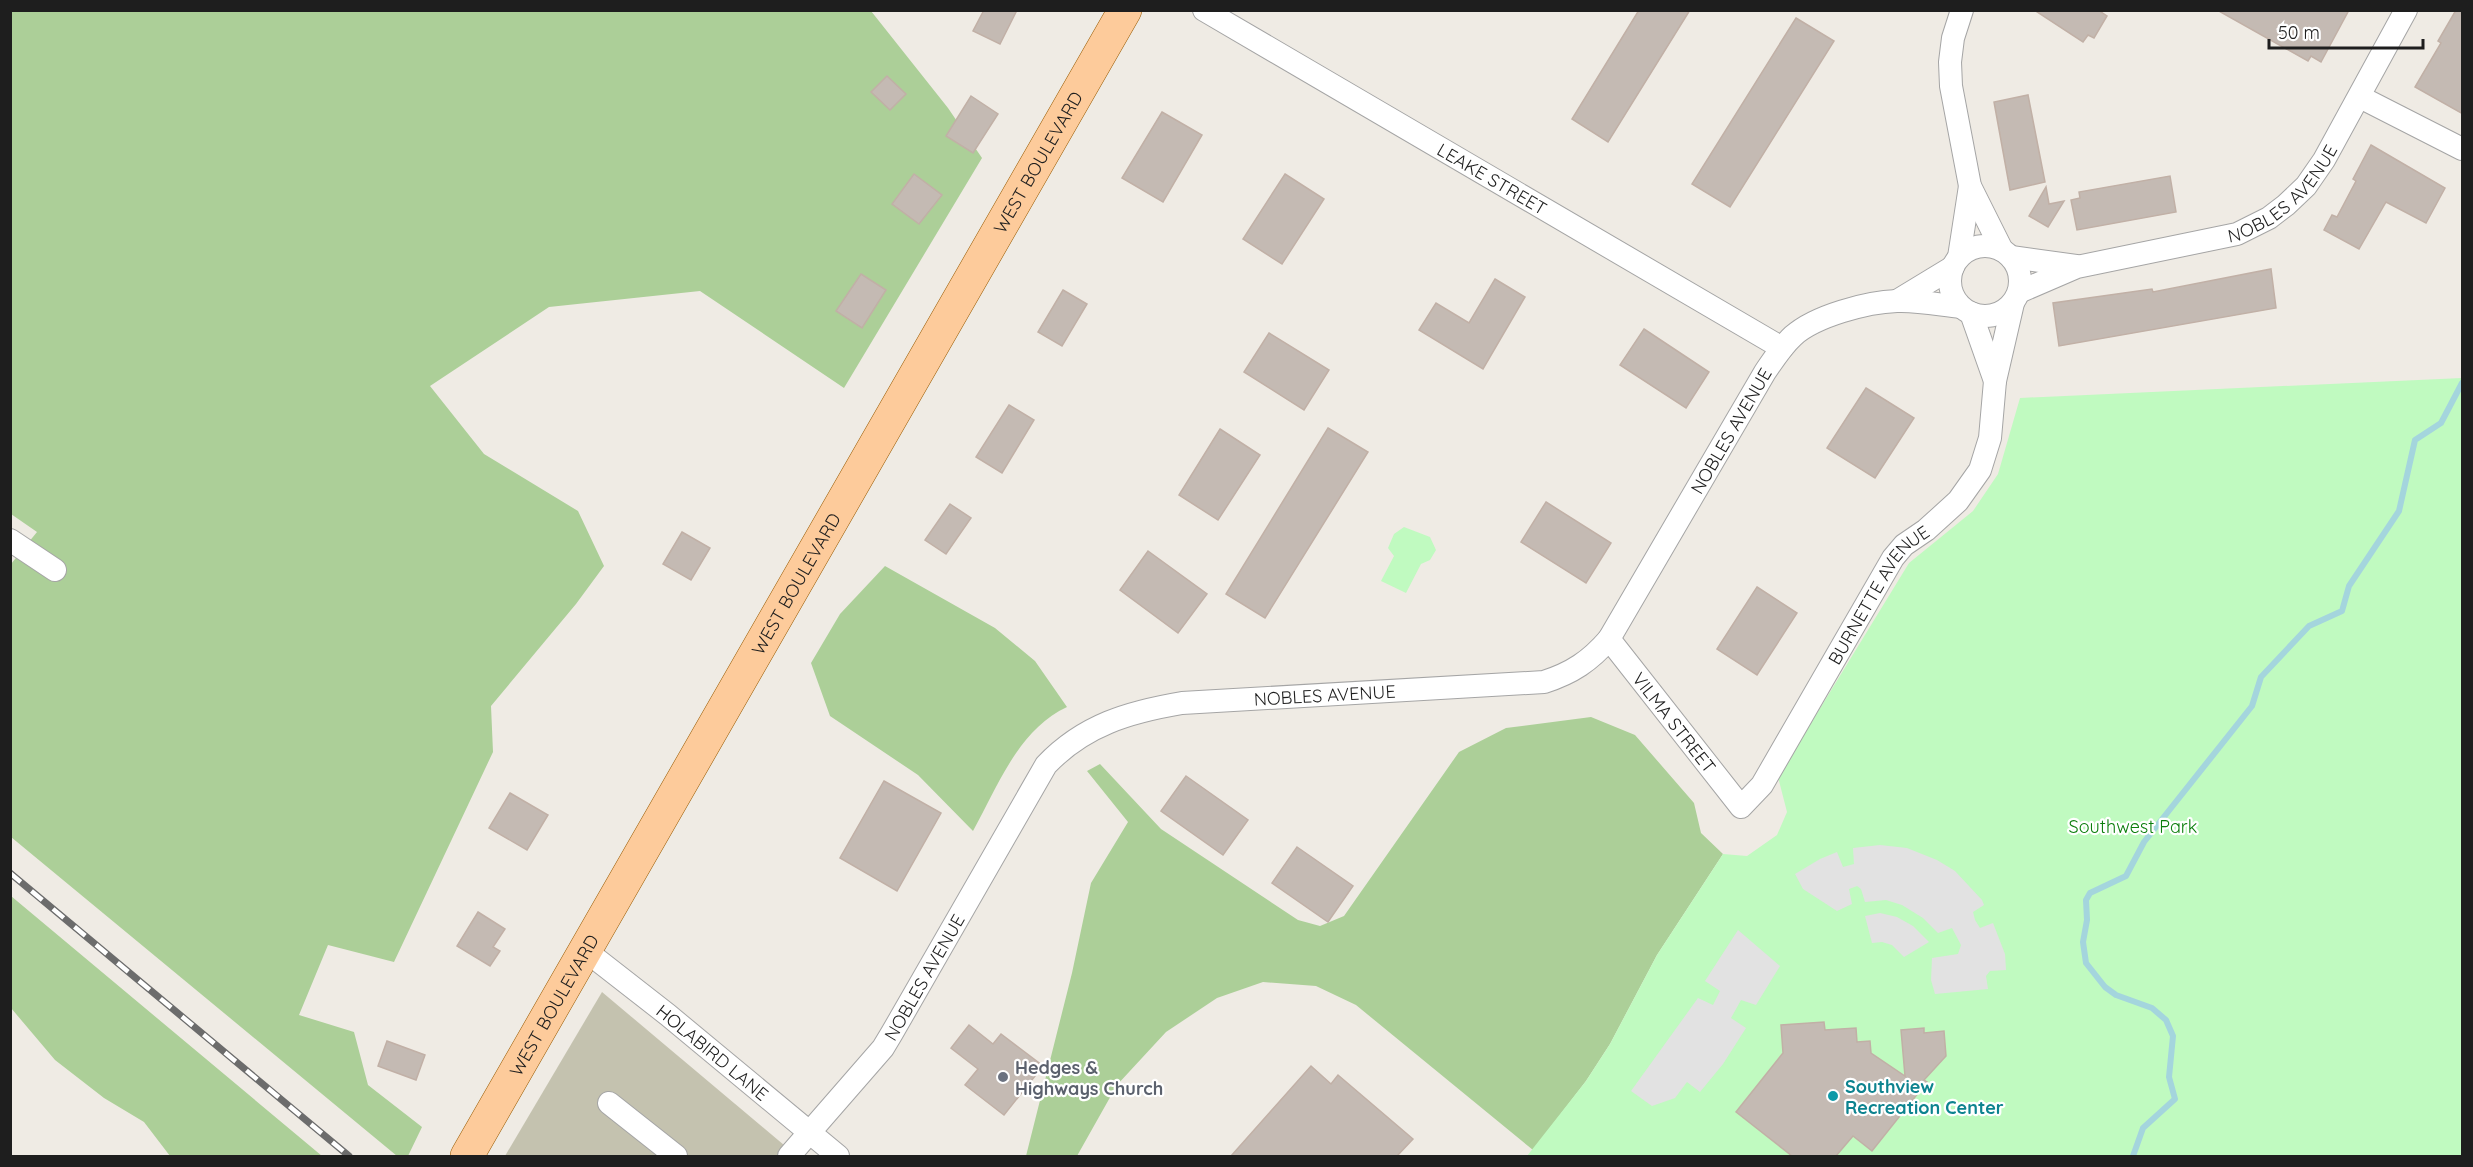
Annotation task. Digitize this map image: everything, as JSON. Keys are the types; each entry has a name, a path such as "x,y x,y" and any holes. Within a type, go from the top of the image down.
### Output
{"main road":[{"name":"WEST BOULEVARD","path":"467,1156 1125,10"}],"street":[{"name":"LEAKE STREET","path":"1204,10 1782,348"},
{"path":"1962,10 1953,38 1950,62 1951,87 1970,186 2006,253 2018,268 2020,279 2016,297 2004,311 1992,315 1981,316 1966,310 1950,289 1970,186"},
{"name":"NOBLES AVENUE","path":"2016,297 2077,267 2237,234 2265,221 2306,186 2324,160 2406,10"},
{"path":"2360,97 2463,149"},
{"path":"1956,262 1967,250 1978,247 1990,246 2006,253"},
{"name":"NOBLES AVENUE","path":"2006,253 2077,267"},
{"name":"NOBLES AVENUE","path":"1897,301 1956,262"},
{"name":"BURNETTE AVENUE","path":"1741,807 1762,785 1893,558 1904,545 1926,530 1958,501 1980,470 1990,438 1995,381 2016,297"},
{"name":"NOBLES AVENUE","path":"789,1156 883,1048 1046,765 1063,747 1084,733 1116,718 1182,703 1544,682 1565,675 1587,663 1609,639 1764,372 1782,348 1812,322 1830,315 1897,301 1966,310"},
{"name":"BURNETTE AVENUE","path":"1966,310 1995,381"},
{"path":"10,540 55,570"},
{"name":"VILMA STREET","path":"1609,639 1741,807"},
{"name":"HOLABIRD LANE","path":"586,951 668,1015 838,1156"},
{"path":"609,1103 676,1156"}],"shaded area":[{"path":"1880,845 1907,848 1937,860 1955,871 1982,900 1984,905 1973,912 1975,920 1980,928 1993,923 2005,954 2006,970 1990,971 1986,976 1988,989 1935,994 1931,980 1932,958 1958,954 1961,945 1952,928 1938,933 1923,918 1902,905 1886,900 1865,902 1861,889 1857,886 1849,889 1852,904 1837,911 1803,889 1795,874 1837,852 1843,867 1854,864 1853,848"},
{"path":"1880,913 1897,917 1913,926 1929,942 1904,957 1892,945 1882,942 1872,943 1865,916"},
{"path":"1738,930 1780,966 1756,1005 1741,1000 1731,1018 1746,1028 1723,1064 1700,1092 1687,1082 1675,1098 1652,1106 1631,1091 1698,998 1713,1005 1720,991 1705,981"},
{"path":"602,992 797,1156 505,1156"}],"green space":[{"path":"11,11 871,11 948,108 982,158 844,388 700,291 549,307 430,386 484,454 578,511 604,566 576,604 491,706 493,752 394,962 328,945 299,1015 354,1032 368,1085 422,1127 408,1156 397,1156 11,837 11,564 37,532 11,514"},
{"name":"Southwest Park","path":"2462,378 2462,1156 1527,1156 1586,1081 1610,1044 1657,955 1723,854 1747,856 1777,835 1787,812 1778,777 1909,563 1973,511 1998,474 2020,398"},
{"path":"1404,527 1430,537 1436,550 1430,560 1421,564 1406,593 1381,581 1394,556 1388,548 1394,534"},
{"path":"885,566 995,628 1035,661 1067,707 1050,717 1022,744 973,831 918,775 830,716 811,663 840,614"},
{"path":"1591,717 1635,735 1694,803 1701,833 1723,854 1657,955 1610,1044 1586,1081 1533,1150 1356,1005 1316,986 1263,982 1217,998 1166,1032 1117,1085 1077,1156 1026,1156 1072,973 1091,883 1128,822 1087,771 1100,764 1161,829 1298,920 1320,926 1344,916 1459,752 1506,728"},
{"path":"11,896 322,1156 170,1156 144,1122 104,1098 55,1060 11,1008"}],"building":[{"path":"984,10 1017,10 1000,44 973,31"},
{"path":"1639,10 1690,10 1608,142 1572,119"},
{"path":"2034,10 2098,10 2107,16 2094,38 2088,35 2083,42"},
{"path":"2217,10 2349,10 2321,62 2311,56 2308,61"},
{"path":"2456,10 2463,10 2463,114 2415,87 2441,43 2438,41"},
{"path":"1796,18 1834,41 1730,207 1692,184"},
{"path":"887,76 906,94 890,110 871,92"},
{"path":"2028,95 2045,182 2010,190 1994,102"},
{"path":"971,96 998,114 973,153 946,136"},
{"path":"1162,112 1202,135 1163,202 1122,178"},
{"path":"2371,145 2445,188 2426,223 2386,202 2359,249 2324,230 2332,215 2337,217 2356,181 2353,179"},
{"path":"914,174 942,195 919,224 892,204"},
{"path":"1285,174 1324,199 1282,264 1243,239"},
{"path":"2170,176 2176,212 2077,230 2071,200 2080,198 2079,192"},
{"path":"2046,187 2049,204 2064,201 2048,227 2029,216"},
{"path":"2271,269 2276,308 2059,346 2053,303 2152,289 2153,292"},
{"path":"861,274 886,290 862,328 836,311"},
{"path":"1495,279 1525,297 1483,369 1419,330 1436,303 1469,323"},
{"path":"1063,290 1087,304 1062,346 1038,332"},
{"path":"1644,329 1709,372 1686,408 1620,365"},
{"path":"1269,333 1329,370 1304,410 1244,372"},
{"path":"1866,388 1914,418 1875,478 1827,448"},
{"path":"1009,405 1034,420 1002,473 976,457"},
{"path":"1328,428 1368,452 1265,618 1226,594"},
{"path":"1220,429 1260,455 1218,520 1179,495"},
{"path":"1546,502 1611,543 1586,583 1521,542"},
{"path":"950,504 971,518 946,554 925,540"},
{"path":"682,532 710,548 691,580 663,564"},
{"path":"1148,551 1207,594 1178,633 1120,590"},
{"path":"1757,587 1797,613 1757,675 1717,649"},
{"path":"1186,776 1248,820 1223,855 1161,811"},
{"path":"884,781 941,813 897,891 840,858"},
{"path":"510,793 548,815 527,850 489,828"},
{"path":"1297,847 1353,886 1328,922 1272,883"},
{"path":"478,912 505,929 493,947 500,951 490,966 457,946"},
{"name":"Southview Recreation Center","path":"1824,1022 1825,1030 1856,1028 1857,1042 1870,1041 1871,1053 1905,1076 1901,1030 1924,1028 1924,1033 1944,1031 1946,1056 1924,1080 1927,1082 1872,1151 1853,1136 1836,1156 1792,1156 1736,1112 1783,1053 1781,1025"},
{"name":"Hedges & Highways Church","path":"969,1025 993,1044 1001,1034 1043,1066 1004,1115 965,1085 978,1069 951,1048"},
{"path":"387,1041 425,1055 416,1080 378,1066"},
{"path":"1311,1066 1331,1084 1338,1075 1413,1139 1397,1156 1231,1156"}],"waterway":[{"path":"2133,1156 2143,1128 2175,1099 2169,1077 2173,1036 2166,1020 2152,1008 2116,995 2105,987 2086,963 2083,942 2087,920 2086,900 2090,893 2126,876 2144,842 2252,706 2261,677 2309,626 2342,611 2349,586 2399,511 2415,440 2441,423 2462,383"}],"railway":[{"path":"10,873 349,1156"}],"place":[{"name":"Hedges & Highways Church","path":"1003,1077"},
{"name":"Southview Recreation Center","path":"1833,1096"}]}
